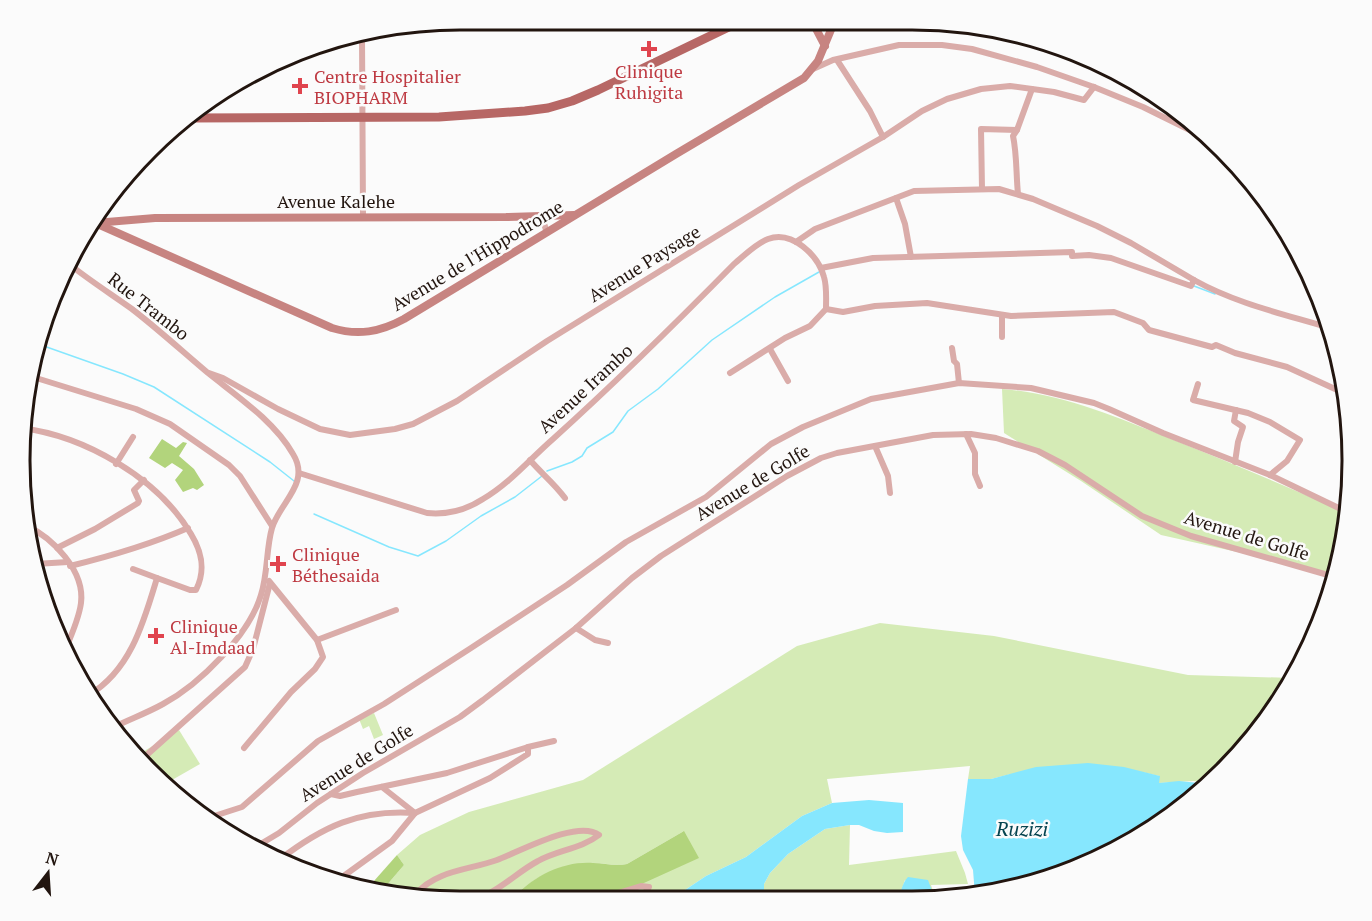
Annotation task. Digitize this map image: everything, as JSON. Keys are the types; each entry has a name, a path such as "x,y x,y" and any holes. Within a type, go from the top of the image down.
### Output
{"main road":[{"path":"200,118 439,117 548,108 598,90 723,30"}],"street":[{"path":"816,30 823,49 835,60 870,111 883,137"},
{"name":"Avenue de l'Hippodrome","path":"100,226 332,328 358,333 389,327 804,78 812,70 831,30"},
{"path":"362,42 363,218"},
{"path":"812,70 835,60 899,45 942,45 972,49 1037,67 1094,87 1183,127"},
{"name":"Avenue Paysage","path":"208,373 223,378 320,429 350,435 395,429 413,424 457,401 547,341 922,111 948,99 981,89 1010,86 1084,99 1094,87"},
{"path":"1018,194 1013,136 1032,89"},
{"path":"982,189 981,129 1017,130"},
{"path":"730,373 810,326 826,309 826,286 821,268 807,250 796,242 815,229 914,191 999,189 1018,194 1109,231 1218,292 1255,306 1320,325"},
{"path":"896,198 905,224 911,257"},
{"name":"Avenue Kalehe","path":"102,222 155,218 577,215"},
{"path":"542,217 547,233"},
{"name":"Avenue Irambo","path":"299,473 412,510 438,515 461,510 481,501 493,493 590,406 742,257 768,239 786,238 796,242"},
{"path":"821,268 873,258 1072,252 1072,256 1111,258 1191,286 1194,280"},
{"name":"Rue Trambo","path":"75,268 132,310 270,426 292,453 299,473"},
{"path":"826,309 843,312 875,306 927,303 1002,315 1050,316 1114,312 1143,323 1149,330 1212,347 1216,345 1235,353 1287,367 1336,389"},
{"path":"1002,315 1002,337"},
{"path":"952,348 959,383"},
{"path":"770,349 788,381"},
{"path":"38,378 159,417 177,428 217,455 234,470 272,526"},
{"path":"217,815 242,807 318,741 384,704 471,648 567,585 626,542 706,497 771,444 803,427 871,399 959,383 1031,388 1094,403 1270,475 1339,508"},
{"path":"1198,384 1193,400 1236,410 1270,422 1300,440 1287,461 1270,475"},
{"path":"1235,462 1243,427 1234,421 1236,410"},
{"path":"31,431 86,446 144,480 163,496 188,528 202,561 202,572 196,590 190,590 133,569"},
{"path":"966,434 975,453 975,474 980,486"},
{"name":"Avenue de Golfe","path":"263,843 363,773 460,717 576,628 642,569 780,480 822,458 837,453 933,435 966,434 996,438 1038,451 1065,465 1142,516 1191,536 1326,575"},
{"path":"116,464 133,437"},
{"path":"875,446 888,476 890,493"},
{"path":"530,460 538,470 554,482 565,498"},
{"path":"120,724 163,705 197,681 227,649 250,617 261,597 272,526 293,491 299,473"},
{"path":"57,548 95,530 138,503 134,490 144,480"},
{"path":"43,564 69,564 158,541 188,528"},
{"path":"36,531 57,548 80,584 81,603 69,639"},
{"path":"244,748 291,692 321,661 323,653 317,640 266,575"},
{"path":"97,690 118,672 143,625 157,578"},
{"path":"147,755 245,667 253,649 270,583"},
{"path":"317,640 396,610"},
{"path":"576,628 595,640 608,643"},
{"path":"331,794 340,796 447,773 554,741"},
{"path":"345,875 392,841 415,813 503,770 528,754 528,747"},
{"path":"382,787 415,813"},
{"path":"288,854 334,824 391,812 415,813"},
{"path":"422,889 437,877 498,860 550,837 586,831 599,834 582,845 554,852 535,862 494,891"},
{"path":"625,891 641,886 649,887 647,891"}],"green space":[{"path":"1002,389 1045,395 1108,414 1339,509 1334,544 1326,577 1305,567 1161,535 1004,433"},
{"path":"162,439 176,448 183,442 187,443 179,456 194,469 204,485 197,490 193,488 183,492 175,480 183,470 172,463 165,468 149,458"},
{"path":"880,623 994,636 1188,675 1283,678 1253,723 1216,765 1198,782 1159,783 1159,776 1142,772 1011,774 991,779 968,779 970,766 827,779 832,803 802,816 746,857 706,876 684,891 619,891 684,831 627,864 572,865 542,876 521,891 432,890 387,885 404,865 397,855 420,835 469,812 583,780 797,646"},
{"path":"374,713 383,735 374,739 369,726 363,729 359,719"},
{"path":"179,730 200,764 172,780 144,751"},
{"path":"850,825 849,865 956,851 968,884 931,885 933,890 924,891 905,880 901,891 764,891 764,884 770,873 788,854 825,829"},
{"path":"684,831 699,858 626,891 521,891 532,881 551,871 572,864 627,864"},
{"path":"397,855 404,865 387,885 373,882"}],"water":[{"name":"Ruzizi","path":"1088,763 1124,767 1160,776 1159,783 1179,781 1196,783 1151,818 1102,847 1050,868 995,883 974,886 973,870 963,850 961,836 968,779 991,779 1036,767"},
{"path":"869,800 903,803 903,832 874,831 859,825 825,829 788,854 770,873 764,884 764,891 684,891 706,876 746,857 802,816 832,803"},
{"path":"908,877 928,880 932,890 901,891"}],"waterway":[{"path":"547,471 582,456 587,448 613,432 628,411 658,389 712,340 775,297 819,272"},
{"path":"1194,286 1215,294"},
{"path":"46,347 154,387 270,462 294,481"},
{"path":"314,514 389,547 418,556 515,497 542,476"}],"place":[{"name":"Clinique Ruhigita","path":"649,49"},
{"name":"Centre Hospitalier BIOPHARM","path":"300,86"},
{"name":"Clinique Béthesaida","path":"278,564"},
{"name":"Clinique Al-Imdaad","path":"156,636"}]}
